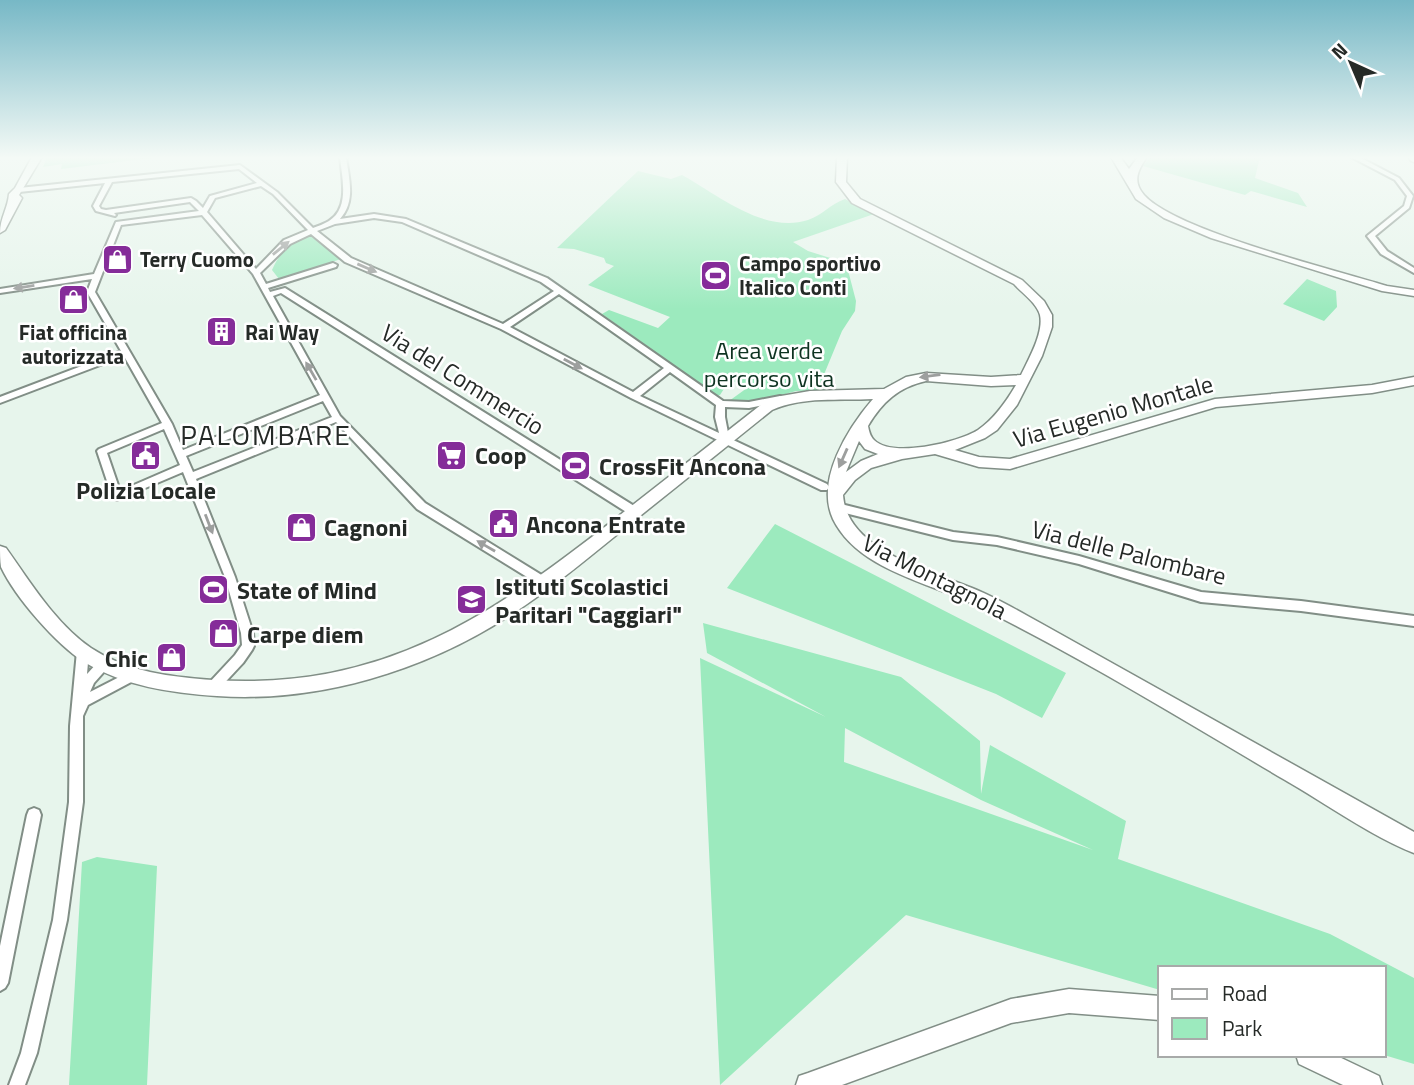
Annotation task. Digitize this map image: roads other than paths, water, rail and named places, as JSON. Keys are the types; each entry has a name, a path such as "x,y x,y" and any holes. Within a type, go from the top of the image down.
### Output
{"main road":[{"path":"832,496 850,475 864,464 899,453"},
{"name":"Via Montagnola","path":"832,496 848,531 872,551 977,597 1096,660 1414,843"}],"street":[{"path":"0,230 12,208"},
{"path":"97,208 108,212 138,208"},
{"path":"198,208 256,272 337,418 421,506 544,582"},
{"path":"203,213 206,208"},
{"name":"Via delle Palombare","path":"287,208 348,260 503,327 832,496 953,536 997,541 1079,560 1201,597 1301,606 1414,621"},
{"path":"348,208 348,215"},
{"path":"353,208 374,216"},
{"path":"830,396 850,406 862,423 864,441 881,451 899,453 933,449 972,438 1002,416 1012,404 1046,327 1040,304 1024,288 1002,273 869,208"},
{"path":"1153,208 1188,226 1387,289 1414,293"},
{"path":"1406,208 1371,236 1376,246 1387,255 1414,271"},
{"path":"256,272 282,246 310,230 357,210"},
{"path":"108,212 118,223"},
{"path":"118,223 203,213"},
{"path":"348,215 404,220 508,263 560,290 721,404 749,405 802,395 886,393 919,377 949,375 1006,383 1024,379"},
{"path":"118,223 91,292 94,302 167,424 230,577 247,633 248,646 212,688"},
{"path":"266,291 333,265"},
{"path":"0,291 97,276"},
{"name":"Via del Commercio","path":"266,291 282,290 635,512"},
{"path":"503,327 560,290"},
{"path":"0,400 126,352"},
{"path":"634,396 669,369"},
{"path":"977,380 1003,401 1002,416"},
{"name":"Via Eugenio Montale","path":"933,449 992,464 1019,463 1215,403 1372,389 1414,381"},
{"path":"832,496 837,471 862,423 886,393"},
{"path":"180,455 326,396"},
{"path":"0,552 37,607 83,651 104,665 131,676 212,688 287,686 357,675 406,659 461,636 493,618 635,512 767,407 782,399"},
{"path":"721,404 720,417 725,440"},
{"path":"707,432 720,417"},
{"path":"167,424 102,451 117,496 337,418"},
{"name":"Via Eugenio Montale","path":"972,438 974,452 992,464"},
{"path":"17,1085 29,1053 60,920 76,802 83,651"},
{"path":"79,708 100,681 104,665"},
{"path":"79,708 131,676"},
{"path":"0,984 34,815"},
{"path":"808,1085 1011,1011 1069,1001 1158,1008"},
{"path":"1312,1057 1370,1085"}],"place":[{"name":"Terry Cuomo","path":"117,259"},
{"name":"Campo sportivo Italico Conti","path":"716,275"},
{"name":"Fiat officina autorizzata","path":"73,300"},
{"name":"Rai Way","path":"222,332"},
{"name":"Coop","path":"452,455"},
{"name":"Polizia Locale","path":"146,456"},
{"name":"CrossFit Ancona","path":"576,466"},
{"name":"Ancona Entrate","path":"503,524"},
{"name":"Cagnoni","path":"301,527"},
{"name":"State of Mind","path":"214,590"},
{"name":"Istituti Scolastici Paritari \"Caggiari\"","path":"472,600"},
{"name":"Carpe diem","path":"224,634"},
{"name":"Chic","path":"171,658"}],"district":[{"name":"PALOMBARE","path":"266,434"}],"park label":[{"name":"Area verde percorso vita","path":"769,364"}]}
